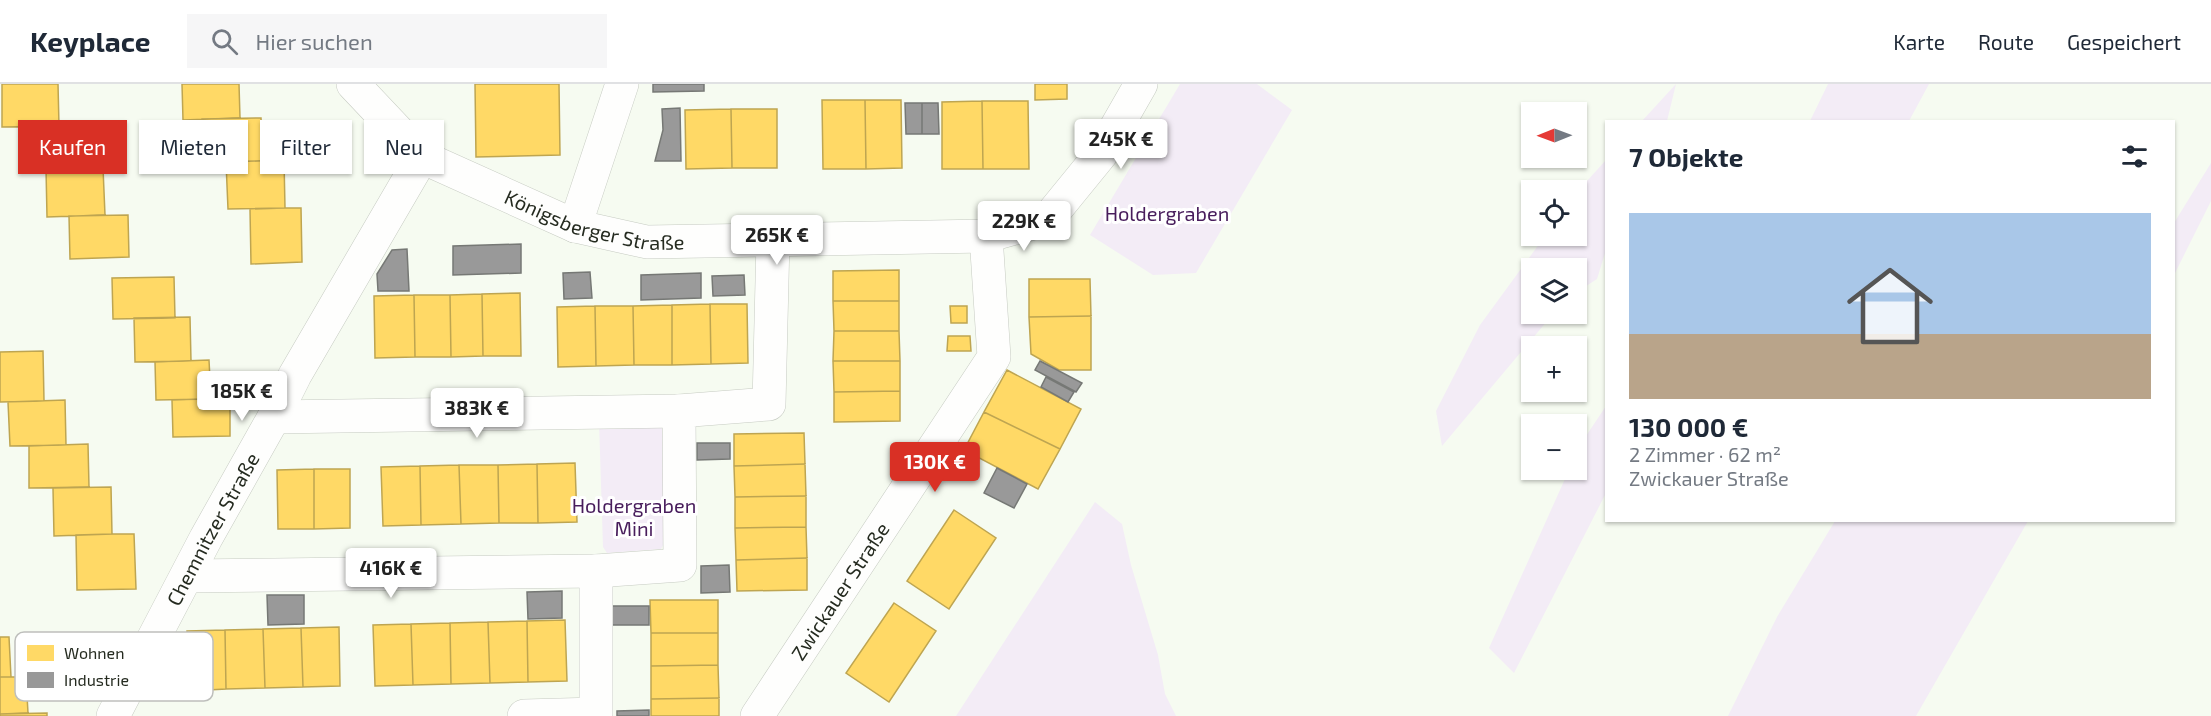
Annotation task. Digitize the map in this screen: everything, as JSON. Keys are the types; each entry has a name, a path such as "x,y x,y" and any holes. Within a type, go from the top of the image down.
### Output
{"street":[{"name":"Königsberger Straße","path":"353,84 387,120"},
{"path":"575,226 622,84"},
{"name":"Königsberger Straße","path":"444,167 575,226 647,242 986,236 1048,219 1101,154 1141,84"},
{"name":"Chemnitzer Straße","path":"157,632 295,375 412,174"},
{"name":"Zwickauer Straße","path":"758,716 994,357 986,236"},
{"path":"274,417 679,411 769,404 773,240"},
{"path":"187,576 596,571 680,565 679,411"},
{"path":"516,716 596,714 596,571"},
{"name":"Chemnitzer Straße","path":"113,716 121,701"}],"green space":[{"name":"Holdergraben","path":"1180,84 1257,84 1292,110 1196,273 1153,275 1090,235"},
{"path":"1676,84 1667,120 1643,120"},
{"path":"1828,84 1929,84 1910,120 1810,120"},
{"path":"1605,161 1605,253 1597,279 1587,286 1587,258 1529,258 1538,246 1587,246 1587,181"},
{"path":"2211,163 2211,201 2175,273 2175,221"},
{"path":"1521,269 1521,324 1545,324 1534,336 1521,336 1521,352 1442,446 1436,411 1480,325"},
{"path":"1605,408 1605,495 1514,673 1489,648 1565,480 1587,480 1587,434"},
{"name":"Holdergraben Mini","path":"599,421 655,421 663,428 667,538 661,549 607,553 603,547"},
{"path":"1095,502 1122,524 1131,565 1158,655 1165,694 1176,716 956,716"},
{"path":"1834,522 2027,522 1916,716 1728,716 1777,617"}],"building: Wohnen":[{"path":"2,84 58,84 59,120 18,120 18,127 2,127"},
{"path":"182,84 239,84 240,118 183,120"},
{"path":"475,84 559,84 560,155 476,157"},
{"path":"1035,84 1067,84 1067,99 1035,100"},
{"path":"822,100 865,100 866,169 823,169"},
{"path":"865,100 901,100 902,168 866,169"},
{"path":"982,101 1028,101 1029,169 983,169"},
{"path":"982,101 983,169 942,169 942,102"},
{"path":"731,109 777,109 777,168 732,168"},
{"path":"731,109 732,168 686,169 685,110"},
{"path":"261,118 260,161 248,161 248,120 202,119"},
{"path":"248,161 260,161 260,174 284,174 285,208 228,209 227,174 248,174"},
{"path":"46,174 103,174 105,215 47,217"},
{"path":"301,208 302,262 251,264 250,209"},
{"path":"128,215 129,257 70,259 69,216"},
{"path":"899,270 899,301 833,301 833,271"},
{"path":"174,277 175,318 113,319 112,278"},
{"path":"1029,279 1090,279 1091,316 1029,317"},
{"path":"520,293 521,356 483,356 482,294"},
{"path":"482,294 483,356 451,357 450,295"},
{"path":"414,295 415,357 375,358 374,296"},
{"path":"414,295 450,295 451,357 415,357"},
{"path":"833,301 899,301 899,331 834,331"},
{"path":"710,304 747,304 748,363 711,364"},
{"path":"710,304 711,364 672,365 672,305"},
{"path":"672,305 672,365 634,365 633,306"},
{"path":"595,306 596,366 558,367 557,307"},
{"path":"595,306 633,306 634,365 596,366"},
{"path":"950,306 967,306 967,323 951,323"},
{"path":"1091,316 1091,370 1059,370 1031,354 1029,317"},
{"path":"190,317 191,361 135,362 134,318"},
{"path":"834,331 899,331 900,361 833,361"},
{"path":"948,336 970,336 971,351 947,351"},
{"path":"43,351 44,401 0,402 0,352"},
{"path":"209,360 211,399 156,400 155,362"},
{"path":"833,361 900,361 900,391 834,392"},
{"path":"1007,370 1081,409 1060,449 984,412"},
{"path":"900,391 900,421 834,422 834,392"},
{"path":"230,398 230,436 173,437 172,400"},
{"path":"65,400 66,445 10,446 8,402"},
{"path":"984,412 1060,449 1038,489 964,450"},
{"path":"804,433 805,464 734,466 734,434"},
{"path":"88,444 89,487 29,488 29,446"},
{"path":"575,463 577,522 538,523 537,464"},
{"path":"537,464 538,523 499,523 498,465"},
{"path":"805,464 806,496 735,497 734,466"},
{"path":"459,465 498,465 499,523 461,524"},
{"path":"459,465 461,524 421,525 420,466"},
{"path":"420,466 421,525 383,526 381,467"},
{"path":"314,469 314,529 278,529 277,470"},
{"path":"314,469 350,469 350,528 314,529"},
{"path":"111,487 112,534 54,536 53,488"},
{"path":"806,496 806,527 735,528 735,497"},
{"path":"954,510 996,538 949,609 907,581"},
{"path":"806,527 807,558 736,560 735,528"},
{"path":"134,534 136,589 77,590 76,535"},
{"path":"807,558 807,590 737,591 736,560"},
{"path":"650,600 718,600 718,633 651,633"},
{"path":"894,603 936,631 889,702 846,673"},
{"path":"565,620 567,681 528,682 527,621"},
{"path":"527,621 528,682 490,683 488,622"},
{"path":"488,622 490,683 451,684 450,623"},
{"path":"450,623 451,684 413,685 411,624"},
{"path":"411,624 413,685 375,686 373,625"},
{"path":"339,627 340,686 303,687 301,628"},
{"path":"301,628 303,687 265,688 263,629"},
{"path":"263,629 265,688 226,689 225,630"},
{"path":"225,630 226,689 213,690 213,632 187,631"},
{"path":"651,633 718,633 718,665 651,666"},
{"path":"0,637 9,637 11,677 0,677"},
{"path":"718,665 719,698 651,699 651,666"},
{"path":"0,677 15,677 15,701 27,701 28,713 0,714"},
{"path":"719,698 719,716 651,716 651,699"},
{"path":"47,713 47,716 0,716 0,714"}],"building: Industrie":[{"path":"653,84 704,84 704,91 653,92"},
{"path":"905,103 922,103 922,134 906,134"},
{"path":"922,103 938,103 939,134 922,134"},
{"path":"680,108 681,161 655,161 663,130 662,109"},
{"path":"521,244 521,273 453,275 453,246"},
{"path":"407,249 409,291 378,291 377,274 392,250"},
{"path":"590,272 592,298 564,299 563,273"},
{"path":"701,273 701,298 641,300 641,275"},
{"path":"744,275 745,295 713,296 712,276"},
{"path":"1040,361 1082,383 1076,392 1035,370"},
{"path":"1046,377 1074,392 1068,402 1041,387"},
{"path":"697,443 730,443 730,459 697,460"},
{"path":"997,468 1027,484 1014,508 984,493"},
{"path":"729,565 730,592 701,593 701,566"},
{"path":"562,591 562,618 528,619 527,592"},
{"path":"267,595 304,595 304,624 268,625"},
{"path":"611,606 649,606 649,625 612,625"},
{"path":"649,710 649,716 617,716 617,711"}]}
